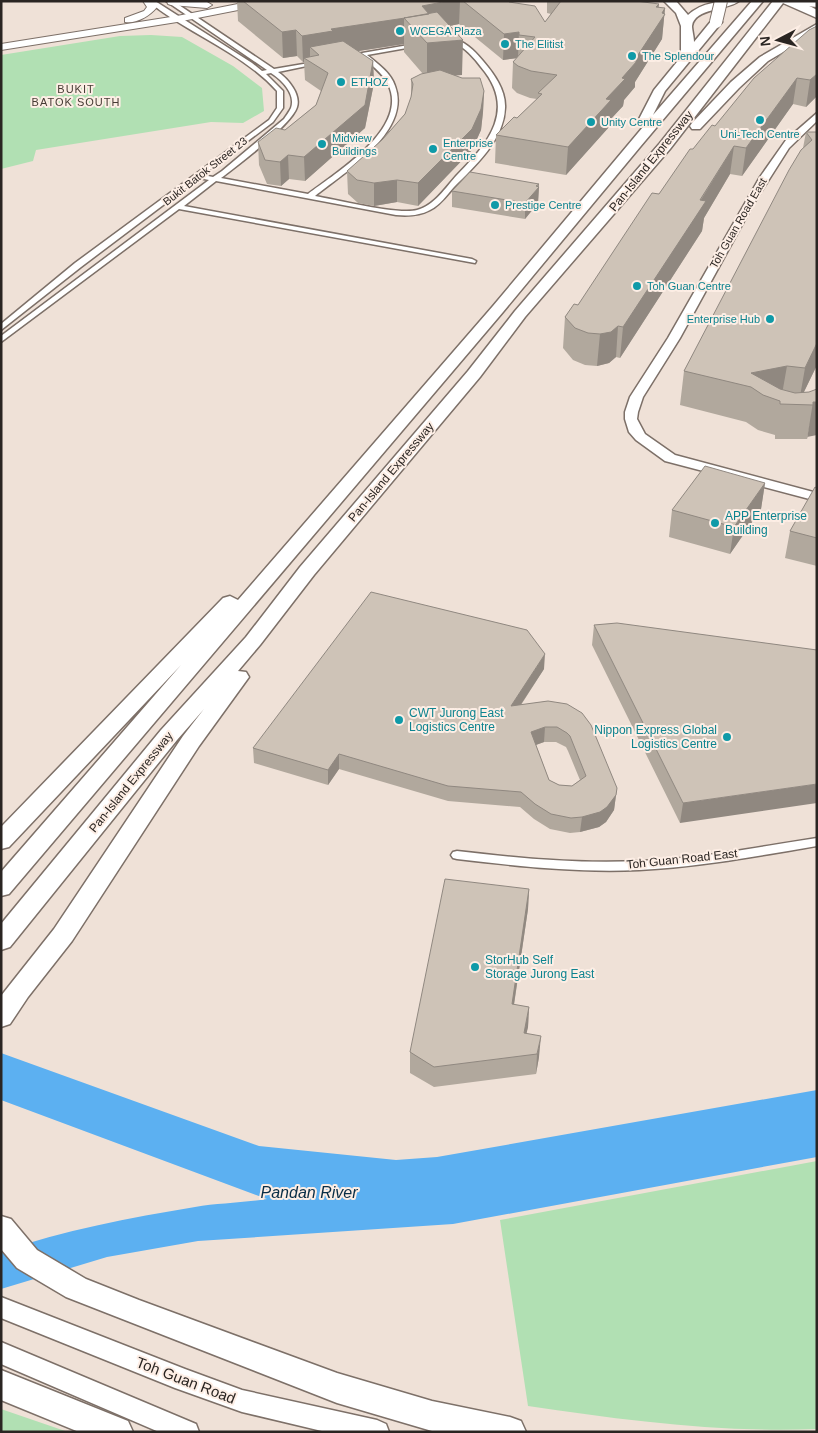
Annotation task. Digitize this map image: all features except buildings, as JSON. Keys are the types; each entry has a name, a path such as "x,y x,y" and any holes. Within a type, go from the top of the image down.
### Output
{"highway":[{"path":"669,1 676,6 687,24"},
{"path":"635,144 642,124 660,90 716,22 721,1"},
{"path":"687,57 689,43 687,24 689,18 698,12 734,1"},
{"name":"Pan-Island Expressway","path":"1,888 503,303 635,144 758,1"},
{"name":"Pan-Island Expressway","path":"1,941 169,735 253,640 307,571 474,374 520,314 629,190 779,1"},
{"path":"787,1 806,8 817,15"},
{"path":"629,190 640,182 750,70 772,53 817,27"},
{"path":"1,841 234,598 324,512"},
{"path":"1,1017 19,990 63,936 191,741 249,664 253,640"},
{"path":"1,1228 27,1259 76,1288 130,1310 337,1388 432,1416 510,1432"},
{"path":"1,1385 117,1432"}],"main road":[{"path":"122,23 146,13 152,7 150,1"},
{"path":"1,43 122,23 199,6 223,7 241,1"},
{"path":"1,47 140,24 177,10 269,1"},
{"path":"787,1 817,4"},
{"path":"209,28 208,23 210,20 223,7"},
{"path":"140,24 176,26 196,30"},
{"name":"Toh Guan Road","path":"1,1307 183,1380 242,1401 378,1432"}],"street":[{"path":"150,1 177,10"},
{"name":"Bukit Batok Street 23","path":"1,340 214,179 289,116 294,108 295,98 288,85 274,70 209,28 177,10"},
{"name":"Bukit Batok Street 23","path":"1,328 78,265 199,176 277,115 281,104 280,91 262,73 196,30 177,10"},
{"path":"199,176 387,211 418,212 429,207 475,162 495,136 500,121 502,105 498,88 487,69 469,50 456,42 442,42"},
{"path":"341,60 428,44"},
{"path":"309,197 364,154 392,119 396,101 392,87 386,76 363,56"},
{"path":"262,73 323,61"},
{"path":"280,76 303,68 331,63"},
{"name":"Toh Guan Road East","path":"817,116 784,149 752,194 659,365 634,402 630,417 633,427 642,439 654,450 670,458 817,497"},
{"path":"178,206 472,261"},
{"name":"Toh Guan Road East","path":"457,855 503,860 614,866 677,862 817,842"},
{"path":"1,1353 187,1432"}],"green space":[{"path":"120,36 182,37 233,66 262,88 264,111 243,123 211,122 36,150 33,161 1,169 1,55"},
{"path":"817,1161 817,1429 781,1430 708,1427 600,1416 528,1406 500,1220"},
{"path":"1,1409 68,1432 1,1432"}],"water":[{"name":"Pandan River","path":"1,1053 259,1146 396,1160 437,1157 817,1090 817,1157 453,1224 198,1241 107,1257 1,1289 1,1252 49,1237 121,1220 204,1206 267,1199 1,1100"}],"place":[{"name":"WCEGA Plaza","path":"400,31"},
{"name":"The Elitist","path":"505,44"},
{"name":"The Splendour","path":"632,56"},
{"name":"ETHOZ","path":"341,82"},
{"name":"Uni-Tech Centre","path":"760,120"},
{"name":"Unity Centre","path":"591,122"},
{"name":"Midview Buildings","path":"322,144"},
{"name":"Enterprise Centre","path":"433,149"},
{"name":"Prestige Centre","path":"495,205"},
{"name":"Toh Guan Centre","path":"637,286"},
{"name":"Enterprise Hub","path":"770,319"},
{"name":"APP Enterprise Building","path":"715,523"},
{"name":"CWT Jurong East Logistics Centre","path":"399,720"},
{"name":"Nippon Express Global Logistics Centre","path":"727,737"},
{"name":"StorHub Self Storage Jurong East","path":"475,967"}],"district":[{"name":"BUKIT BATOK SOUTH","path":"76,95"}]}
